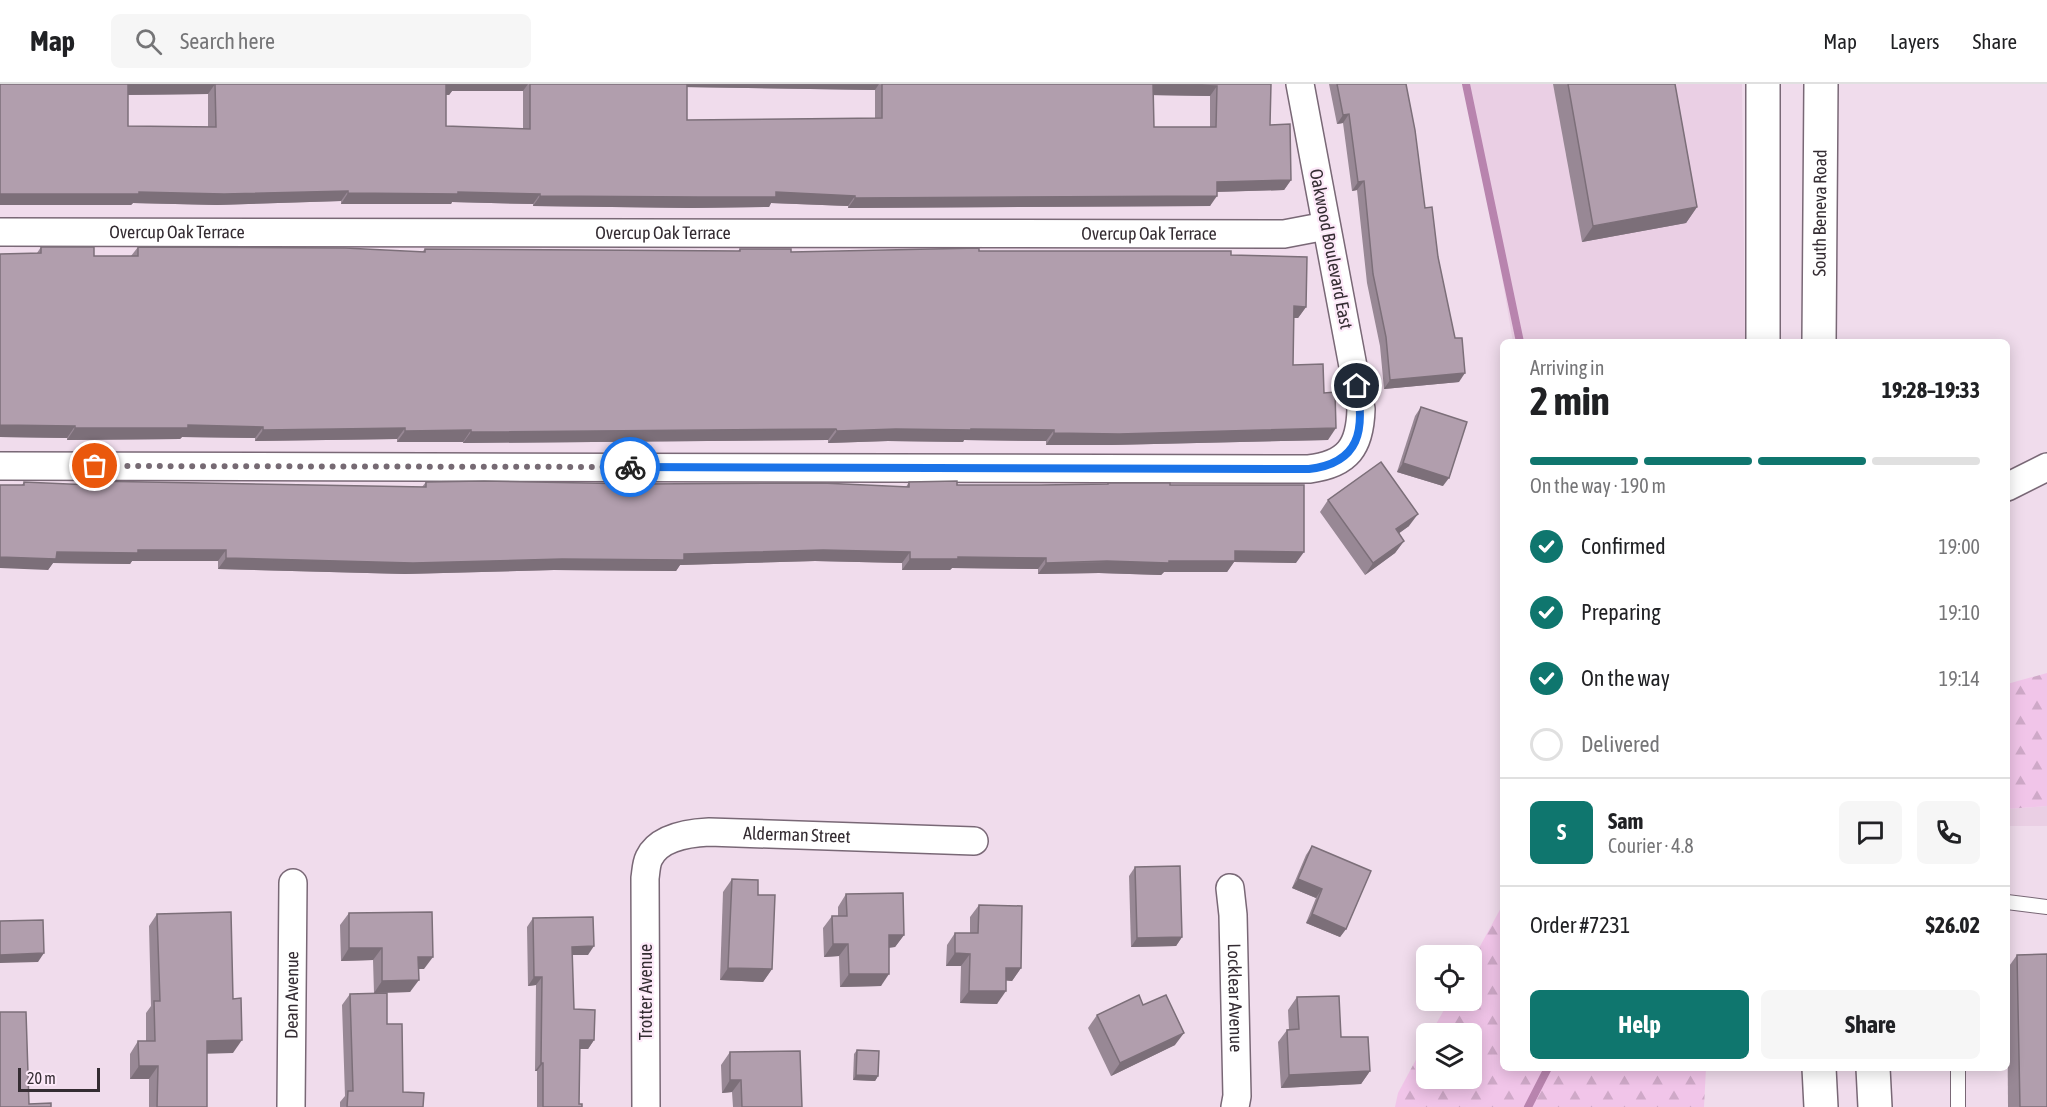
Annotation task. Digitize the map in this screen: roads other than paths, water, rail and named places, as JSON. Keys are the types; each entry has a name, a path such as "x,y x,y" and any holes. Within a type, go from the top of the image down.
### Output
{"main road":[{"path":"1762,84 1762,339"},
{"name":"South Beneva Road","path":"1820,339 1821,84"},
{"path":"1819,1071 1821,1107"},
{"path":"1873,1071 1875,1107"}],"street":[{"name":"Oakwood Boulevard East","path":"0,466 1309,469 1324,467 1337,462 1352,448 1359,437 1361,409 1300,84"},
{"name":"Overcup Oak Terrace","path":"0,232 1284,234 1326,226"},
{"path":"2010,485 2047,466"},
{"name":"Alderman Street","path":"645,878 649,859 657,849 670,840 687,833 974,841"},
{"name":"Trotter Avenue","path":"645,878 646,1107"},
{"name":"Dean Avenue","path":"291,1107 293,883"},
{"name":"Locklear Avenue","path":"1230,888 1235,1005 1237,1096 1235,1107"}],"lane":[{"path":"2010,902 2047,907"},
{"path":"1958,1071 1958,1107"}],"waterway":[{"path":"1466,84 1519,339"},
{"path":"1528,1107 1546,1071"}]}
